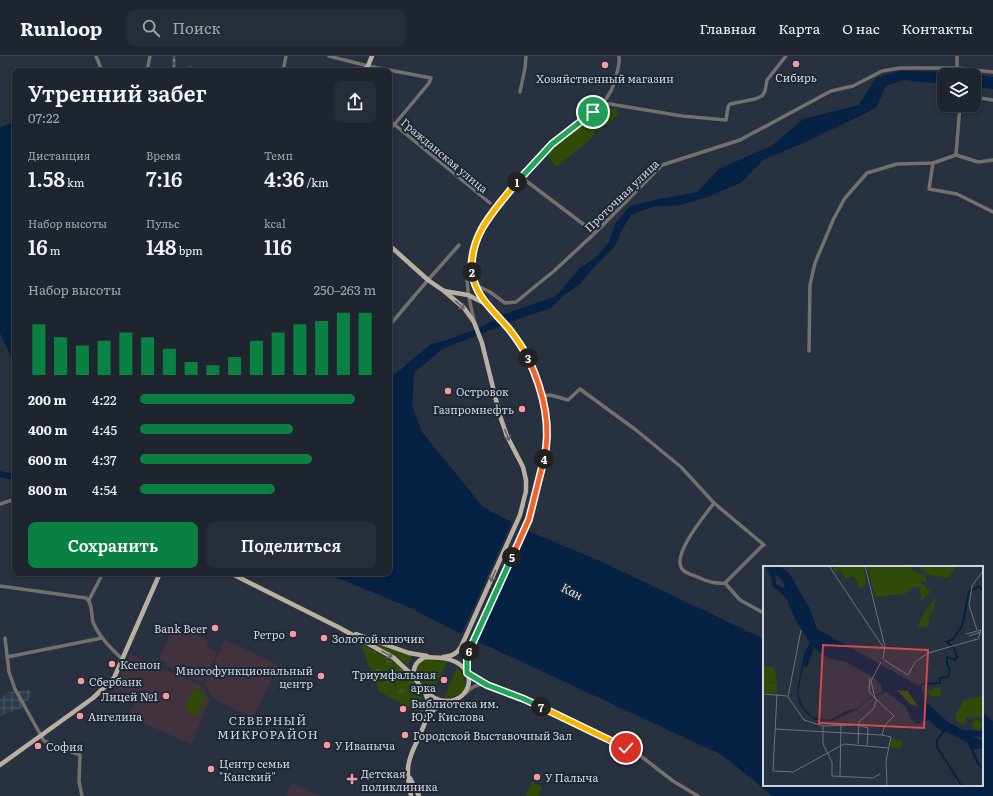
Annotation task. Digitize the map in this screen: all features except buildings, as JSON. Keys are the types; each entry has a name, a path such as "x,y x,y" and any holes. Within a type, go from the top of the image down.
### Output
{"main road":[{"path":"368,66 372,56"},
{"path":"392,248 428,280 464,308 474,322 482,343 500,416 507,436 523,467 526,480 526,491 520,515 461,647 453,656 419,660 414,667 413,676"},
{"path":"428,715 440,705 455,700 465,693 469,684 467,658 469,651 529,519 546,449 545,420 537,377 524,351 509,330 486,304 468,296 444,291"},
{"path":"0,765 103,689 114,678 159,576"},
{"path":"236,576 340,628 394,658 413,676 425,691 428,697 428,715 409,762 408,775 411,796"},
{"path":"340,628 409,653 434,658"},
{"path":"443,658 458,663 467,673"},
{"path":"425,691 435,698 449,701"},
{"path":"408,775 419,796"}],"street":[{"path":"96,56 101,68"},
{"path":"148,68 150,56"},
{"path":"284,68 286,56"},
{"path":"328,56 378,68"},
{"path":"520,92 526,56"},
{"path":"474,322 468,296 468,268 475,241 485,223 521,176 564,134 604,103 614,87 618,70 619,56"},
{"path":"604,103 682,116 726,120 728,107 730,104 755,99 762,96 765,91 767,80 786,56"},
{"path":"957,56 957,68"},
{"name":"Проточная улица","path":"474,284 490,292 505,303 516,302 554,271 595,233 662,165 740,140 831,91 853,86 882,71 900,68 937,68"},
{"path":"392,71 431,78 429,83 392,128"},
{"name":"Проточная улица","path":"981,71 993,72"},
{"path":"981,98 993,100"},
{"path":"956,155 959,112"},
{"name":"Гражданская улица","path":"392,122 490,204"},
{"path":"809,351 810,285 815,263 834,218 845,198 867,173 897,164 933,162 956,155 978,162 993,160"},
{"path":"933,162 929,189 957,194 993,212"},
{"path":"521,176 595,233"},
{"path":"475,241 472,270 474,284 486,304"},
{"path":"392,322 459,245"},
{"path":"541,396 550,395 568,400 580,390 636,430 681,467 714,503 764,545 725,583 714,584 692,575 682,569 680,564 681,553 686,542 714,503"},
{"path":"0,504 12,500"},
{"path":"101,576 89,600 93,620 102,638 122,659"},
{"path":"725,583 740,600 762,612"},
{"path":"0,586 86,598 89,600"},
{"path":"4,638 9,672 15,688 44,741 80,755 79,781 82,796"},
{"path":"7,657 102,638"},
{"path":"467,673 487,685 524,699 623,746 642,757 673,782 698,796"},
{"path":"465,693 472,687 479,684 487,685"}],"shaded area":[{"path":"174,625 209,641 206,647 217,652 203,682 165,665 166,662 159,659"},
{"path":"225,640 278,665 253,718 216,700 204,685"},
{"name":"Лицей №1","path":"130,654 151,663 153,659 163,664 161,668 203,686 210,700 191,744 128,716 135,701 113,691"},
{"path":"30,690 31,696 22,708 0,716 0,699 8,692"},
{"path":"292,783 320,796 286,796"}],"green space":[{"path":"608,108 615,108 619,113 607,125 605,123 604,114"},
{"path":"597,114 600,117 602,130 599,131 596,127 594,136 558,166 555,166 549,158 549,152"},
{"path":"354,634 413,656 408,665 399,658"},
{"path":"360,643 398,665 407,674 421,694 424,707 422,712 420,713 380,692"},
{"path":"430,659 447,662 432,694 419,679 416,671 421,663"},
{"path":"457,668 464,679 464,689 457,695 444,698"},
{"path":"194,688 206,694 197,716 184,710"},
{"path":"532,782 542,787 538,796 526,796"}],"water":[{"name":"Кан","path":"898,71 937,72 937,83 902,80 886,86 876,108 808,141 763,160 742,182 710,196 681,205 651,207 631,215 615,246 593,268 580,284 563,296 551,308 521,318 442,349 414,373 412,406 422,432 483,507 533,533 600,561 763,639 763,786 983,786 983,713 993,721 993,796 773,796 722,755 453,630 413,609 333,576 392,576 392,375 431,344 447,340 481,327 505,314 556,296 580,268 595,258 609,242 616,223 630,206 697,192 719,169 773,145 803,119 859,105 876,78"},
{"path":"981,76 993,77 993,89 981,88"},
{"path":"12,122 12,359 0,333 0,128"}],"pier":[{"path":"513,520 529,529 477,643 461,635"}],"waterway":[{"path":"0,474 12,475"}],"railway":[{"path":"174,56 174,68"}],"place":[{"name":"Сибирь","path":"796,64"},
{"name":"Хозяйственный магазин","path":"605,65"},
{"name":"Островок","path":"448,391"},
{"name":"Газпромнефть","path":"522,409"},
{"name":"Bank Beer","path":"215,628"},
{"name":"Ретро","path":"293,634"},
{"name":"Золотой ключик","path":"324,638"},
{"name":"Ксенон","path":"112,664"},
{"name":"Многофункциональный центр","path":"321,676"},
{"name":"Триумфальная арка","path":"444,680"},
{"name":"Сбербанк","path":"81,681"},
{"name":"Лицей №1","path":"166,696"},
{"name":"Библиотека им. Ю.Р. Кислова","path":"403,709"},
{"name":"Ангелина","path":"80,716"},
{"name":"Городской Выставочный Зал","path":"405,735"},
{"name":"У Иваныча","path":"327,745"},
{"name":"София","path":"38,746"},
{"name":"Центр семьи \"Канский\"","path":"211,769"},
{"name":"У Палыча","path":"537,777"},
{"name":"Детская поликлиника","path":"352,779"}],"district":[{"name":"СЕВЕРНЫЙ МИКРОРАЙОН","path":"268,727"}],"route":[{"path":"593,112 552,144 521,176 491,214 475,241 472,270 473,283 486,304 509,330 524,351 537,377 545,413 546,449 529,519 469,651 466,664 467,673 487,685 524,699 626,748"}]}
